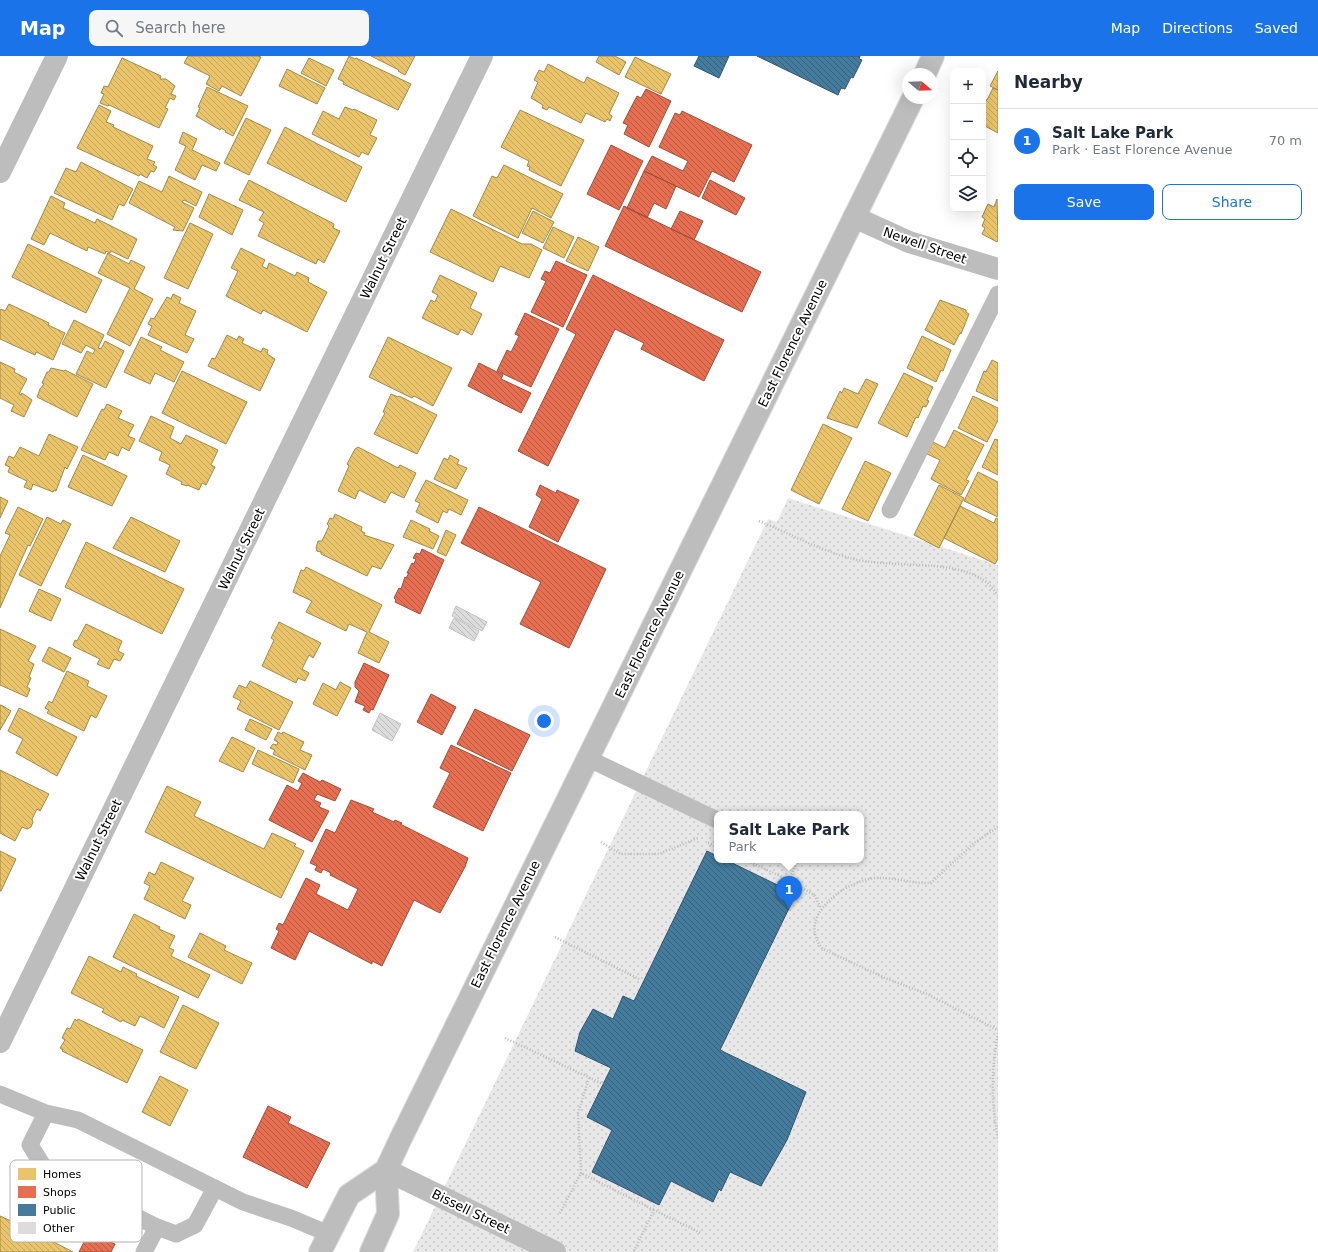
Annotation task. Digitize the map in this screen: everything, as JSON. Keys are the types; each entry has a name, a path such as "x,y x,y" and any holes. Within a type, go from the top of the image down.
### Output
{"street":[{"path":"0,172 57,56"},
{"name":"Walnut Street","path":"0,1042 482,56"},
{"path":"928,68 933,56"},
{"name":"East Florence Avenue","path":"371,1252 388,1214 386,1170 587,758 910,104"},
{"name":"Newell Street","path":"854,218 909,242 998,269"},
{"name":"East Florence Avenue","path":"324,1243 349,1195 386,1170"},
{"name":"Bissell Street","path":"386,1170 555,1252"}],"lane":[{"path":"890,510 998,294"},
{"path":"587,758 714,819"},
{"path":"0,1094 46,1113 78,1120 243,1202 291,1218 324,1243"},
{"path":"39,1160 30,1145 46,1113"},
{"path":"142,1220 176,1234 195,1225 215,1188"},
{"path":"144,1252 157,1227"}],"path":[{"path":"759,521 846,557 894,565 935,566 965,572 986,582 998,595"},
{"path":"998,827 974,843 931,883 920,884 875,878 850,886 821,908 814,924 814,933 817,943 823,949 885,978 927,994 998,1030"},
{"path":"601,842 621,854 659,854 698,838 714,846"},
{"path":"751,863 788,880 814,895 821,908"},
{"path":"788,880 796,863"},
{"path":"555,936 639,979"},
{"path":"998,1033 992,1067 992,1097 998,1140"},
{"path":"505,1038 603,1084"},
{"path":"560,1213 581,1173 578,1113 589,1078"},
{"path":"581,1173 701,1233"},
{"path":"634,1251 654,1210"}],"shaded area":[{"path":"788,498 998,565 998,1252 413,1252 768,519 777,522"}],"building: Homes":[{"path":"188,56 261,57 241,96 222,86 219,91 206,84 210,76 184,63"},
{"path":"349,56 411,84 398,110 343,84 344,82 338,79"},
{"path":"371,56 415,56 405,75 398,71 399,70"},
{"path":"599,56 615,56 626,62 619,75 596,62"},
{"path":"635,57 671,74 661,94 625,77"},
{"path":"122,58 161,76 160,79 166,79 175,86 171,94 176,96 174,100 170,98 165,108 168,109 159,128 109,105 100,103 104,94 101,93 104,86 108,87"},
{"path":"309,58 334,70 326,86 301,73"},
{"path":"548,64 584,83 587,77 619,93 609,114 612,116 610,121 607,119 605,122 586,113 581,123 549,107 547,110 542,108 543,105 531,98 538,82 534,80 539,70 544,72"},
{"path":"287,69 325,88 317,104 279,86"},
{"path":"998,71 998,90 990,86"},
{"path":"207,87 248,106 233,136 221,128 220,130 196,116 200,108 198,107"},
{"path":"993,88 998,90 998,133 986,127 987,100"},
{"path":"99,105 111,111 106,122 114,125 113,127 153,146 147,159 155,162 153,165 157,167 154,172 151,171 147,178 140,174 139,176 77,148"},
{"path":"345,107 354,109 377,120 370,135 377,138 368,155 362,152 359,157 312,134 323,111 339,119"},
{"path":"520,110 584,140 561,186 529,170 530,167 527,166 529,161 501,147"},
{"path":"246,118 271,130 249,175 224,163"},
{"path":"285,127 362,167 346,202 267,163"},
{"path":"183,132 197,139 192,150 220,163 216,171 202,165 195,180 175,170 186,146 179,143"},
{"path":"81,162 133,189 124,206 119,204 112,220 54,193 66,168 76,172"},
{"path":"504,165 563,194 551,218 532,208 518,238 473,216 492,176 497,178"},
{"path":"169,176 202,192 196,206 184,200 182,202 194,208 183,231 173,230 175,227 129,203 139,181 162,192"},
{"path":"249,180 334,224 333,228 340,231 324,263 318,259 316,264 258,236 264,223 259,220 264,212 239,200"},
{"path":"209,194 243,210 232,235 199,217"},
{"path":"51,196 65,203 63,208 95,223 97,219 137,239 128,259 111,251 110,253 106,251 105,254 88,247 87,251 50,233 44,245 31,239"},
{"path":"997,199 997,242 982,234 985,228 982,226 985,219 982,217 984,212 986,212 988,204 994,207"},
{"path":"451,209 522,244 531,244 542,250 529,278 500,266 493,282 430,252"},
{"path":"533,211 554,222 543,243 522,233"},
{"path":"190,223 213,234 188,289 164,278"},
{"path":"553,227 574,237 564,258 543,248"},
{"path":"578,237 599,247 588,271 566,261"},
{"path":"28,244 102,280 86,313 12,277"},
{"path":"241,248 265,260 262,266 267,269 269,263 295,276 297,272 309,278 308,282 327,292 307,332 263,310 261,314 226,296 238,271 231,268"},
{"path":"108,253 129,264 131,260 145,267 134,289 153,299 130,346 107,334 130,288 98,273"},
{"path":"440,275 477,293 470,308 482,314 472,335 461,329 458,335 422,318 431,300 435,302 438,295 432,292"},
{"path":"173,294 181,298 179,303 196,311 185,335 194,339 187,353 148,335 152,326 148,324 151,318 154,319 167,297 171,299"},
{"path":"940,300 966,310 969,314 961,334 960,333 954,345 925,330"},
{"path":"9,304 49,323 48,325 65,333 53,360 36,352 35,355 0,339 0,311 1,309 5,311"},
{"path":"74,320 104,335 98,348 101,349 105,341 124,351 106,388 76,374 87,351 93,354 95,350 86,345 81,353 62,344"},
{"path":"227,335 237,340 239,336 244,339 242,343 261,352 263,348 268,350 267,354 275,359 260,391 208,366 212,358 215,359"},
{"path":"922,336 951,350 943,371 941,370 936,382 907,368"},
{"path":"141,337 162,347 160,350 184,362 174,382 155,373 150,384 124,372"},
{"path":"388,337 452,368 433,406 414,396 412,398 369,377"},
{"path":"992,360 998,363 998,401 976,391 984,371 986,372"},
{"path":"0,362 15,369 14,372 27,379 19,394 21,395 22,393 32,400 24,417 11,411 14,405 0,398"},
{"path":"51,368 65,370 93,384 77,417 37,397 44,384 42,383 47,372 49,372"},
{"path":"182,371 247,402 226,444 162,413"},
{"path":"904,373 933,387 927,400 929,401 926,407 923,406 918,418 916,417 907,437 878,423"},
{"path":"866,379 878,384 857,428 827,418 840,391 842,393 844,388 858,394"},
{"path":"391,394 398,397 399,396 437,415 417,454 374,434 385,413 383,412"},
{"path":"973,396 998,408 998,420 987,442 958,428"},
{"path":"107,404 122,411 118,418 134,425 128,436 135,439 129,451 122,447 118,456 109,452 105,460 81,450 102,409 104,410"},
{"path":"151,416 174,427 170,438 181,444 186,435 218,450 211,465 215,467 206,485 202,483 199,490 181,484 182,482 166,474 170,465 159,460 162,452 139,441"},
{"path":"823,424 852,438 819,504 791,490"},
{"path":"954,430 984,445 966,480 969,481 961,495 931,479 940,460 927,454 933,442 945,448"},
{"path":"49,434 78,447 67,469 65,467 56,491 54,490 53,492 33,484 31,490 24,487 27,481 8,472 10,467 5,465 9,456 14,458 20,447 39,456"},
{"path":"995,439 998,440 998,475 982,467"},
{"path":"358,447 398,468 400,465 416,473 404,498 391,492 385,503 359,490 355,499 338,491 349,466 347,464 355,449"},
{"path":"83,455 127,476 112,506 68,487"},
{"path":"450,455 459,460 457,464 467,468 456,489 434,479 444,458 448,460"},
{"path":"865,461 891,473 868,521 842,509"},
{"path":"978,472 998,482 998,517 964,501"},
{"path":"426,480 468,500 461,515 449,509 447,513 443,511 438,523 416,512 420,503 415,501"},
{"path":"939,485 964,498 939,548 914,535"},
{"path":"0,497 8,501 0,518"},
{"path":"960,506 994,523 996,518 998,519 998,559 995,564 944,538"},
{"path":"18,507 43,519 30,546 28,545 0,608 0,556 10,535 5,533"},
{"path":"335,514 362,527 361,531 365,533 364,535 394,545 381,569 372,566 367,576 317,551 316,548 318,541 322,541 329,526 327,524 330,518 333,519"},
{"path":"47,517 61,524 63,520 71,524 41,586 19,575"},
{"path":"131,517 180,541 165,572 113,548"},
{"path":"411,520 430,529 429,531 439,536 433,549 403,537"},
{"path":"446,530 456,535 446,556 437,552"},
{"path":"86,542 184,589 162,634 65,587"},
{"path":"306,567 382,605 369,632 389,642 379,663 358,653 367,632 349,624 346,631 306,612 312,601 293,592 301,570 304,571"},
{"path":"39,589 61,599 51,621 29,611"},
{"path":"279,622 321,643 313,658 309,655 302,669 309,673 305,681 298,678 296,683 262,666 274,640 271,638"},
{"path":"86,624 122,641 118,651 124,654 120,661 114,659 109,669 97,664 100,659 73,645 75,640 77,641"},
{"path":"0,629 36,646 28,661 34,664 29,677 31,678 27,687 30,689 27,697 0,685"},
{"path":"49,647 71,658 64,672 42,661"},
{"path":"67,671 89,681 87,686 107,696 96,718 91,715 84,731 47,713 49,710 45,708 49,701 52,703"},
{"path":"250,681 293,702 279,730 237,709 241,701 233,697 239,685 246,688"},
{"path":"340,682 351,688 337,716 313,704 323,683 336,690"},
{"path":"0,705 11,711 0,730"},
{"path":"19,708 77,737 57,776 16,753 23,739 8,731"},
{"path":"250,719 272,729 266,740 245,730"},
{"path":"278,732 282,734 283,732 304,742 300,750 312,755 305,770 273,754 275,750 270,748 273,744 277,745 278,742 274,740"},
{"path":"232,737 255,748 243,772 219,761"},
{"path":"258,750 299,769 293,783 252,764"},
{"path":"0,770 49,794 40,811 37,809 32,819 33,822 31,827 27,829 22,827 15,841 0,833"},
{"path":"167,786 201,802 194,816 264,849 272,833 296,844 294,846 304,851 281,898 145,832"},
{"path":"0,851 16,859 1,891 0,891"},
{"path":"161,862 194,878 182,901 191,905 185,919 144,899 150,886 144,883 149,872 155,875"},
{"path":"134,914 160,927 159,929 175,936 169,948 174,950 171,956 210,975 198,998 113,957"},
{"path":"200,933 226,946 224,950 252,963 242,984 188,957"},
{"path":"89,956 121,972 123,967 137,974 136,976 179,997 164,1028 140,1016 135,1026 122,1020 121,1022 102,1012 104,1009 71,993"},
{"path":"183,1005 219,1023 196,1069 160,1052"},
{"path":"75,1019 77,1021 78,1019 143,1050 127,1083 62,1051 63,1050 60,1048 65,1040 62,1038 67,1028 70,1029"},
{"path":"160,1076 188,1090 170,1126 142,1112"},
{"path":"0,1216 10,1221 10,1242 54,1242 73,1252 0,1252"}],"building: Shops":[{"path":"646,89 671,101 649,147 624,134 628,125 623,123 637,96 641,98"},
{"path":"682,111 752,145 734,182 712,171 699,197 644,171 652,156 683,171 688,161 659,147 675,113 680,115"},
{"path":"611,145 643,161 619,210 587,194"},
{"path":"644,171 676,186 666,209 654,203 647,218 627,208"},
{"path":"710,180 745,198 736,215 702,198"},
{"path":"624,206 761,272 742,312 605,246"},
{"path":"680,211 703,221 694,240 671,229"},
{"path":"556,261 587,275 563,327 531,312 546,281 541,279 545,271 550,273"},
{"path":"593,275 724,340 704,381 641,349 644,343 615,329 548,466 518,451 576,334 566,329"},
{"path":"525,313 559,329 531,387 497,371 507,350 511,352 519,336 515,334"},
{"path":"479,363 503,375 501,379 531,393 521,413 468,386"},
{"path":"540,485 556,493 557,490 579,500 558,542 529,527 542,499 536,495"},
{"path":"479,507 606,569 569,648 520,624 541,582 461,543"},
{"path":"422,549 444,560 420,614 395,602 396,600 394,598 399,588 401,589 412,563 414,564 416,559 413,558 416,553 420,554"},
{"path":"364,663 389,675 373,710 371,709 369,713 363,710 365,706 355,702 359,691 355,687 355,682"},
{"path":"431,694 456,707 442,735 417,722"},
{"path":"475,709 530,735 512,771 457,744"},
{"path":"451,745 511,773 483,831 433,807 450,773 440,768"},
{"path":"303,773 320,782 322,780 341,789 335,801 317,794 314,800 321,803 319,807 329,811 312,842 269,820 287,785 298,791 302,783 298,781"},
{"path":"351,800 374,809 372,812 394,822 395,820 402,823 400,824 468,858 465,867 440,913 414,900 382,966 372,961 372,964 309,931 295,960 271,948 279,931 276,929 279,923 283,925 306,878 320,885 316,894 348,910 358,889 330,875 331,873 323,869 321,873 315,870 317,866 310,863 326,829 335,833"},
{"path":"268,1106 291,1117 288,1123 330,1143 307,1188 243,1157"},
{"path":"84,1242 111,1242 115,1244 111,1252 79,1252"}],"building: Public":[{"path":"699,56 729,56 719,78 694,66"},
{"path":"757,56 860,56 859,59 862,60 853,78 851,77 845,89 841,88 838,95"},
{"path":"707,851 714,854 714,863 732,863 796,894 720,1050 806,1092 787,1140 761,1186 730,1172 721,1191 719,1189 713,1202 671,1181 659,1205 592,1172 612,1130 587,1117 611,1068 575,1051 580,1032 593,1009 613,1019 623,996 634,1001"}],"building: Other":[{"path":"456,606 487,622 482,631 452,616"},
{"path":"454,618 479,631 474,641 449,628"},
{"path":"380,713 401,724 392,741 372,730"}],"place":[{"name":"Salt Lake Park","path":"789,909"}]}
